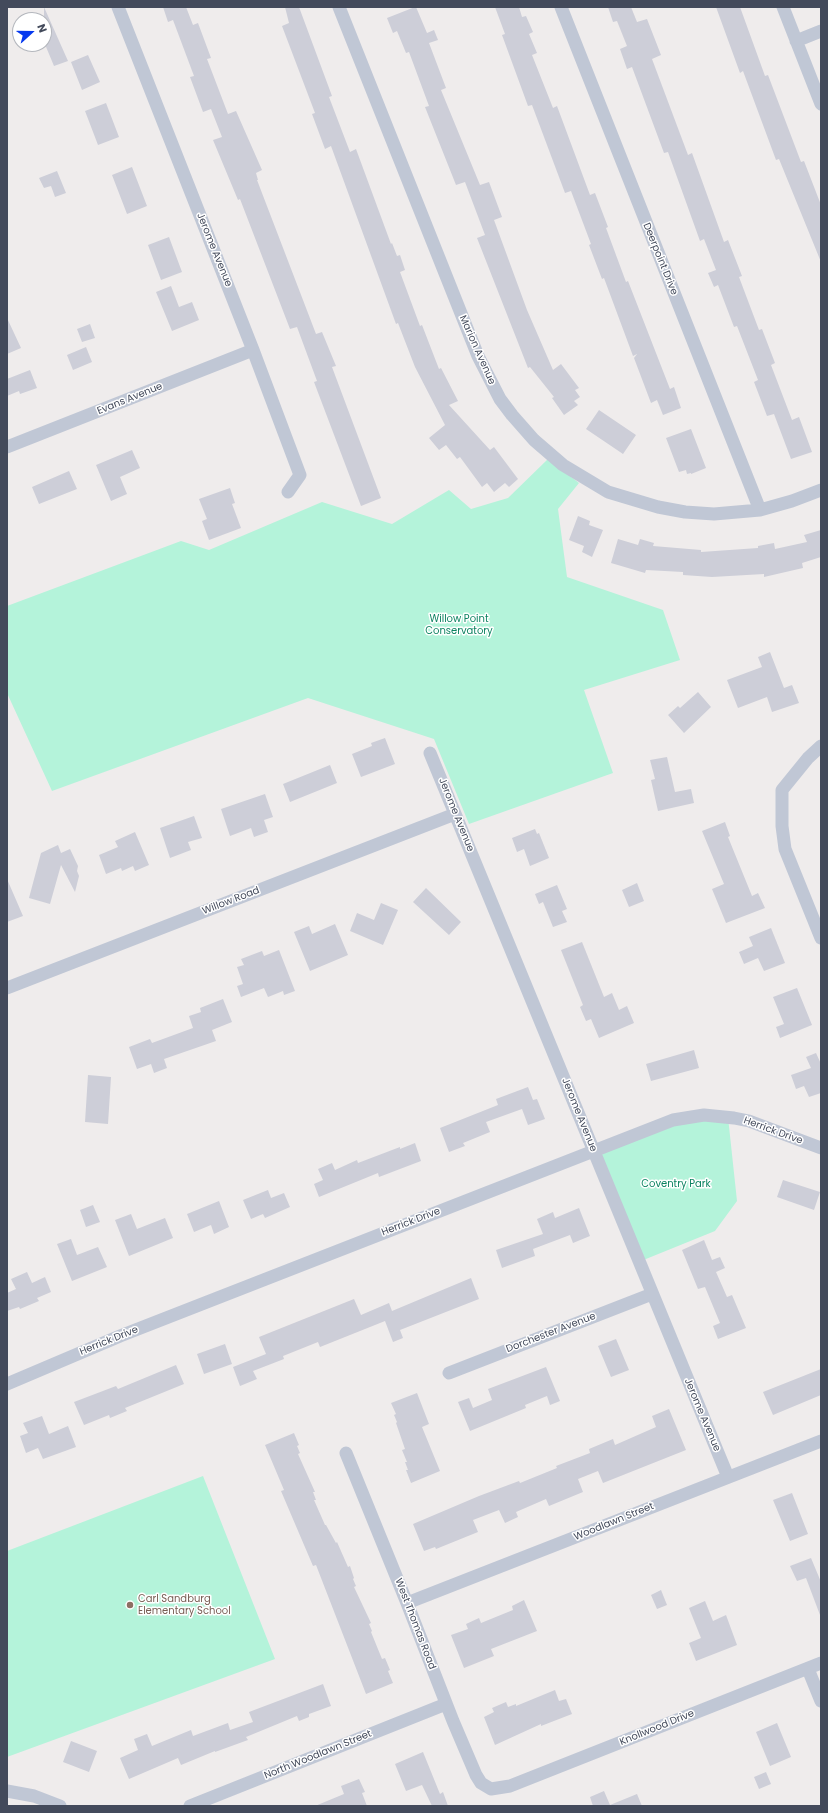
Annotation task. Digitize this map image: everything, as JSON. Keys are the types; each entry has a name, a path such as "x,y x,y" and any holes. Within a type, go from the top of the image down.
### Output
{"street":[{"name":"Jerome Avenue","path":"118,7 253,350 300,475 288,492"},
{"name":"Marion Avenue","path":"339,7 478,356 490,382 512,415 547,452 578,475 608,492 658,507 685,512 714,514 760,510 792,501 821,490"},
{"name":"Deerpoint Drive","path":"561,7 760,510"},
{"path":"782,7 821,104"},
{"path":"796,41 821,31"},
{"name":"Evans Avenue","path":"7,447 253,350"},
{"path":"821,746 808,758 782,790 782,826 785,849 821,938"},
{"name":"Jerome Avenue","path":"430,753 728,1477"},
{"name":"Willow Road","path":"7,988 455,814"},
{"name":"Herrick Drive","path":"7,1384 120,1336 663,1123 687,1117 704,1115 721,1116 749,1122 821,1148"},
{"name":"Dorchester Avenue","path":"449,1373 652,1294"},
{"name":"Woodlawn Street","path":"407,1603 821,1441"},
{"name":"West Thomas Road","path":"346,1453 446,1704 476,1775 481,1783 491,1789"},
{"name":"Knollwood Drive","path":"491,1789 510,1786 821,1663"},
{"path":"808,1669 821,1701"},
{"name":"North Woodlawn Street","path":"190,1806 446,1704"},
{"path":"7,1791 34,1796 60,1806"}],"green space":[{"name":"Willow Point Conservatory","path":"548,459 579,483 558,509 567,577 663,610 680,660 584,690 613,773 469,824 434,739 308,698 52,791 7,693 7,606 181,541 209,550 322,502 392,524 449,490 471,509 508,498"},
{"name":"Coventry Park","path":"728,1117 737,1201 715,1231 641,1261 597,1151 664,1126"},
{"name":"Carl Sandburg Elementary School","path":"203,1476 275,1659 7,1757 7,1551"}],"building":[{"path":"163,7 186,7 193,25 198,23 211,58 207,59 228,114 236,111 262,170 256,173 257,180 316,334 322,332 336,366 332,367 381,498 361,506 314,382 317,381 297,327 290,329 240,199 238,200 213,140 222,137 211,109 203,112 190,77 194,76 173,20 168,22"},
{"path":"285,7 299,7 332,96 329,97 350,152 356,149 391,244 392,243 397,256 400,255 405,270 400,272 420,326 422,325 439,369 441,368 458,401 449,405 490,450 494,447 518,479 509,487 505,483 494,492 487,483 482,487 460,457 457,459 446,445 439,450 429,438 445,425 415,367 398,323 396,324 331,146 325,149 312,114 315,113 282,26 289,23"},
{"path":"415,7 427,33 434,30 438,40 429,43 446,88 441,90 480,185 489,182 502,217 494,220 527,310 553,370 561,364 579,388 575,390 580,397 574,401 578,405 564,415 552,398 554,397 530,367 528,368 477,238 485,235 465,182 456,185 425,107 429,106 409,52 406,53 397,31 393,33 387,18"},
{"path":"495,7 519,7 522,17 526,16 533,32 529,34 537,53 532,55 553,108 557,106 590,195 595,193 626,282 628,281 670,389 674,387 681,408 663,415 657,400 651,403 634,358 637,354 633,356 604,278 602,279 589,245 591,244 571,191 565,193 532,105 528,106 502,35 505,34"},
{"path":"608,7 631,7 637,22 647,19 661,55 652,59 688,155 692,153 724,242 728,240 742,276 739,277 759,330 762,329 775,363 771,365 792,420 799,417 812,452 791,459 774,414 767,416 754,382 758,380 737,326 734,327 718,285 714,287 708,273 716,270 704,239 700,241 668,152 664,153 632,67 627,69 620,49 627,46 617,21 613,22"},
{"path":"716,7 740,7 765,76 768,75 801,162 804,161 821,205 821,262 779,159 776,160 743,71 740,73"},
{"path":"52,25 68,61 54,66 48,52 52,52"},
{"path":"88,55 100,82 82,90 71,62"},
{"path":"106,103 119,137 98,145 85,111"},
{"path":"132,167 147,206 127,214 112,175"},
{"path":"57,171 66,193 55,197 51,186 44,188 39,178"},
{"path":"169,237 182,272 161,280 148,245"},
{"path":"171,286 179,307 192,302 199,320 172,331 156,292"},
{"path":"7,318 21,348 7,354"},
{"path":"90,324 95,338 82,342 77,329"},
{"path":"86,347 92,362 73,370 67,355"},
{"path":"30,370 37,388 20,394 19,391 7,396 7,379"},
{"path":"599,410 636,435 623,454 586,429"},
{"path":"691,429 706,468 691,474 687,474 686,470 679,472 666,438"},
{"path":"132,450 140,468 120,477 127,494 111,501 96,465"},
{"path":"69,471 77,489 39,504 32,487"},
{"path":"230,488 235,503 232,504 241,528 209,540 202,521 207,519 199,499"},
{"path":"578,516 590,521 589,525 603,530 592,557 582,552 584,546 569,540"},
{"path":"821,530 821,557 802,563 803,568 764,577 764,574 712,577 683,575 683,572 646,570 645,573 611,563 618,539 638,545 640,539 654,543 653,546 701,550 701,552 758,548 758,546 774,543 775,549 807,542 804,535"},
{"path":"770,652 784,688 792,685 799,703 772,712 767,697 738,708 727,680 762,667 758,657"},
{"path":"698,692 711,707 684,733 668,715 678,706 680,708"},
{"path":"385,738 395,764 361,777 352,754 372,746 371,743"},
{"path":"667,757 675,792 691,789 694,803 658,811 651,780 655,779 650,760"},
{"path":"330,765 337,783 290,802 283,784"},
{"path":"265,794 273,817 264,820 268,832 254,837 251,828 230,836 221,809"},
{"path":"194,816 202,838 188,842 191,850 170,858 160,828"},
{"path":"725,822 730,836 728,837 752,896 758,893 765,908 726,923 712,889 724,884 702,831"},
{"path":"535,829 537,834 539,833 549,858 530,866 524,849 517,852 512,838"},
{"path":"135,832 149,865 135,871 133,866 122,871 121,868 106,874 99,855 118,847 115,841"},
{"path":"58,845 61,853 70,849 78,866 77,871 79,876 75,892 61,865 50,904 29,898 41,853"},
{"path":"7,879 23,916 7,922"},
{"path":"637,883 644,901 629,907 622,890"},
{"path":"557,885 567,909 562,911 567,922 553,927 543,902 539,904 535,894"},
{"path":"426,888 461,922 449,935 413,902"},
{"path":"381,903 398,910 383,945 350,931 357,913 374,920"},
{"path":"335,924 348,955 310,971 294,932 309,926 312,934"},
{"path":"771,928 785,963 764,971 758,958 744,964 739,952 753,946 749,937"},
{"path":"582,942 604,997 612,993 619,1010 627,1006 634,1023 599,1038 591,1019 586,1021 580,1007 583,1005 561,950"},
{"path":"279,950 295,991 284,995 283,991 268,997 264,988 241,997 237,986 243,984 237,967 244,965 241,959 262,951 264,956"},
{"path":"797,988 812,1025 780,1038 776,1027 784,1024 773,997"},
{"path":"223,999 232,1022 212,1030 216,1041 164,1059 167,1068 154,1073 151,1064 137,1069 129,1047 150,1039 152,1043 193,1028 189,1016 201,1012 200,1008"},
{"path":"694,1050 699,1068 651,1081 646,1064"},
{"path":"816,1053 821,1064 821,1093 809,1097 804,1086 796,1089 791,1075 811,1068 806,1057"},
{"path":"88,1075 111,1077 108,1124 85,1122"},
{"path":"528,1087 533,1100 537,1099 545,1119 528,1125 522,1109 486,1122 490,1132 463,1143 465,1146 449,1152 440,1128 498,1105 496,1099"},
{"path":"415,1143 421,1161 379,1177 378,1173 319,1197 314,1184 323,1180 318,1169 332,1163 335,1170 357,1160 358,1163"},
{"path":"783,1180 820,1192 814,1210 777,1197"},
{"path":"268,1190 271,1198 284,1193 290,1207 265,1218 263,1214 251,1219 243,1200"},
{"path":"219,1201 229,1227 214,1234 211,1225 194,1232 187,1214"},
{"path":"93,1205 100,1222 86,1227 80,1210"},
{"path":"579,1208 590,1236 573,1243 570,1235 533,1249 535,1256 502,1268 496,1250 543,1234 537,1219 553,1212 555,1218"},
{"path":"131,1214 137,1229 165,1218 173,1238 129,1256 115,1220"},
{"path":"71,1239 77,1255 98,1247 107,1267 72,1281 57,1244"},
{"path":"704,1240 712,1260 720,1257 725,1268 716,1272 727,1297 732,1295 746,1328 718,1339 713,1326 720,1323 705,1287 698,1289 682,1250"},
{"path":"27,1272 32,1283 45,1277 51,1292 37,1298 39,1301 20,1309 19,1307 7,1311 7,1293 16,1289 11,1279"},
{"path":"471,1278 479,1299 400,1330 403,1338 393,1342 385,1321 320,1347 318,1342 283,1356 284,1359 253,1371 257,1379 240,1386 233,1367 266,1354 259,1337 354,1299 361,1315 389,1303 392,1311"},
{"path":"616,1339 629,1370 611,1377 598,1346"},
{"path":"225,1344 232,1364 204,1374 197,1354"},
{"path":"176,1365 184,1384 125,1408 127,1411 110,1418 109,1415 84,1425 74,1402 116,1386 118,1389"},
{"path":"546,1367 560,1401 550,1405 547,1396 525,1405 526,1408 470,1431 458,1402 469,1398 473,1408 492,1400 488,1389"},
{"path":"821,1369 821,1395 773,1415 763,1392"},
{"path":"417,1393 429,1424 422,1427 440,1471 411,1483 406,1470 408,1470 405,1462 407,1462 402,1450 405,1449 396,1423 397,1422 394,1415 396,1414 391,1403"},
{"path":"669,1409 686,1450 603,1483 598,1471 578,1479 583,1492 549,1506 546,1499 516,1512 518,1517 505,1523 499,1510 473,1520 478,1532 436,1549 435,1547 424,1551 413,1524 479,1496 519,1481 520,1483 557,1468 556,1466 590,1453 589,1449 613,1439 615,1445 656,1427 652,1416"},
{"path":"42,1416 49,1434 68,1426 76,1447 43,1459 38,1448 26,1453 20,1436 28,1433 23,1423"},
{"path":"294,1433 299,1445 297,1446 300,1453 298,1454 315,1492 313,1492 316,1500 314,1500 325,1525 336,1543 337,1542 348,1567 350,1566 356,1586 354,1587 371,1623 369,1624 372,1631 371,1632 382,1659 385,1658 390,1670 388,1671 393,1683 366,1694 316,1565 313,1566 281,1491 284,1490 265,1445"},
{"path":"792,1493 808,1534 790,1541 773,1500"},
{"path":"811,1558 821,1582 820,1615 806,1578 797,1581 790,1566"},
{"path":"661,1590 667,1605 657,1609 651,1595"},
{"path":"524,1600 537,1631 491,1649 494,1656 464,1668 451,1635 468,1629 466,1624 479,1618 481,1623 513,1610 512,1606"},
{"path":"705,1601 713,1621 726,1615 737,1645 696,1661 689,1643 701,1638 689,1608"},
{"path":"323,1684 331,1706 309,1714 309,1717 299,1721 297,1716 246,1737 248,1740 215,1751 181,1765 178,1758 129,1779 120,1758 138,1750 134,1739 147,1734 152,1746 191,1730 193,1736 228,1723 230,1730 253,1722 249,1712"},
{"path":"555,1690 559,1701 566,1699 572,1714 541,1726 541,1724 495,1745 484,1717 494,1712 492,1708 506,1702 508,1707 516,1704 516,1706"},
{"path":"777,1723 791,1757 770,1766 756,1732"},
{"path":"71,1741 97,1751 89,1772 63,1762"},
{"path":"423,1752 440,1794 443,1792 448,1806 432,1806 422,1785 406,1791 395,1764"},
{"path":"766,1772 771,1784 759,1789 754,1777"},
{"path":"359,1779 365,1792 362,1793 367,1806 315,1806 344,1794 341,1786"},
{"path":"604,1791 610,1805 637,1794 642,1806 593,1806 590,1797"}],"place":[{"name":"Carl Sandburg Elementary School","path":"130,1605"}]}
